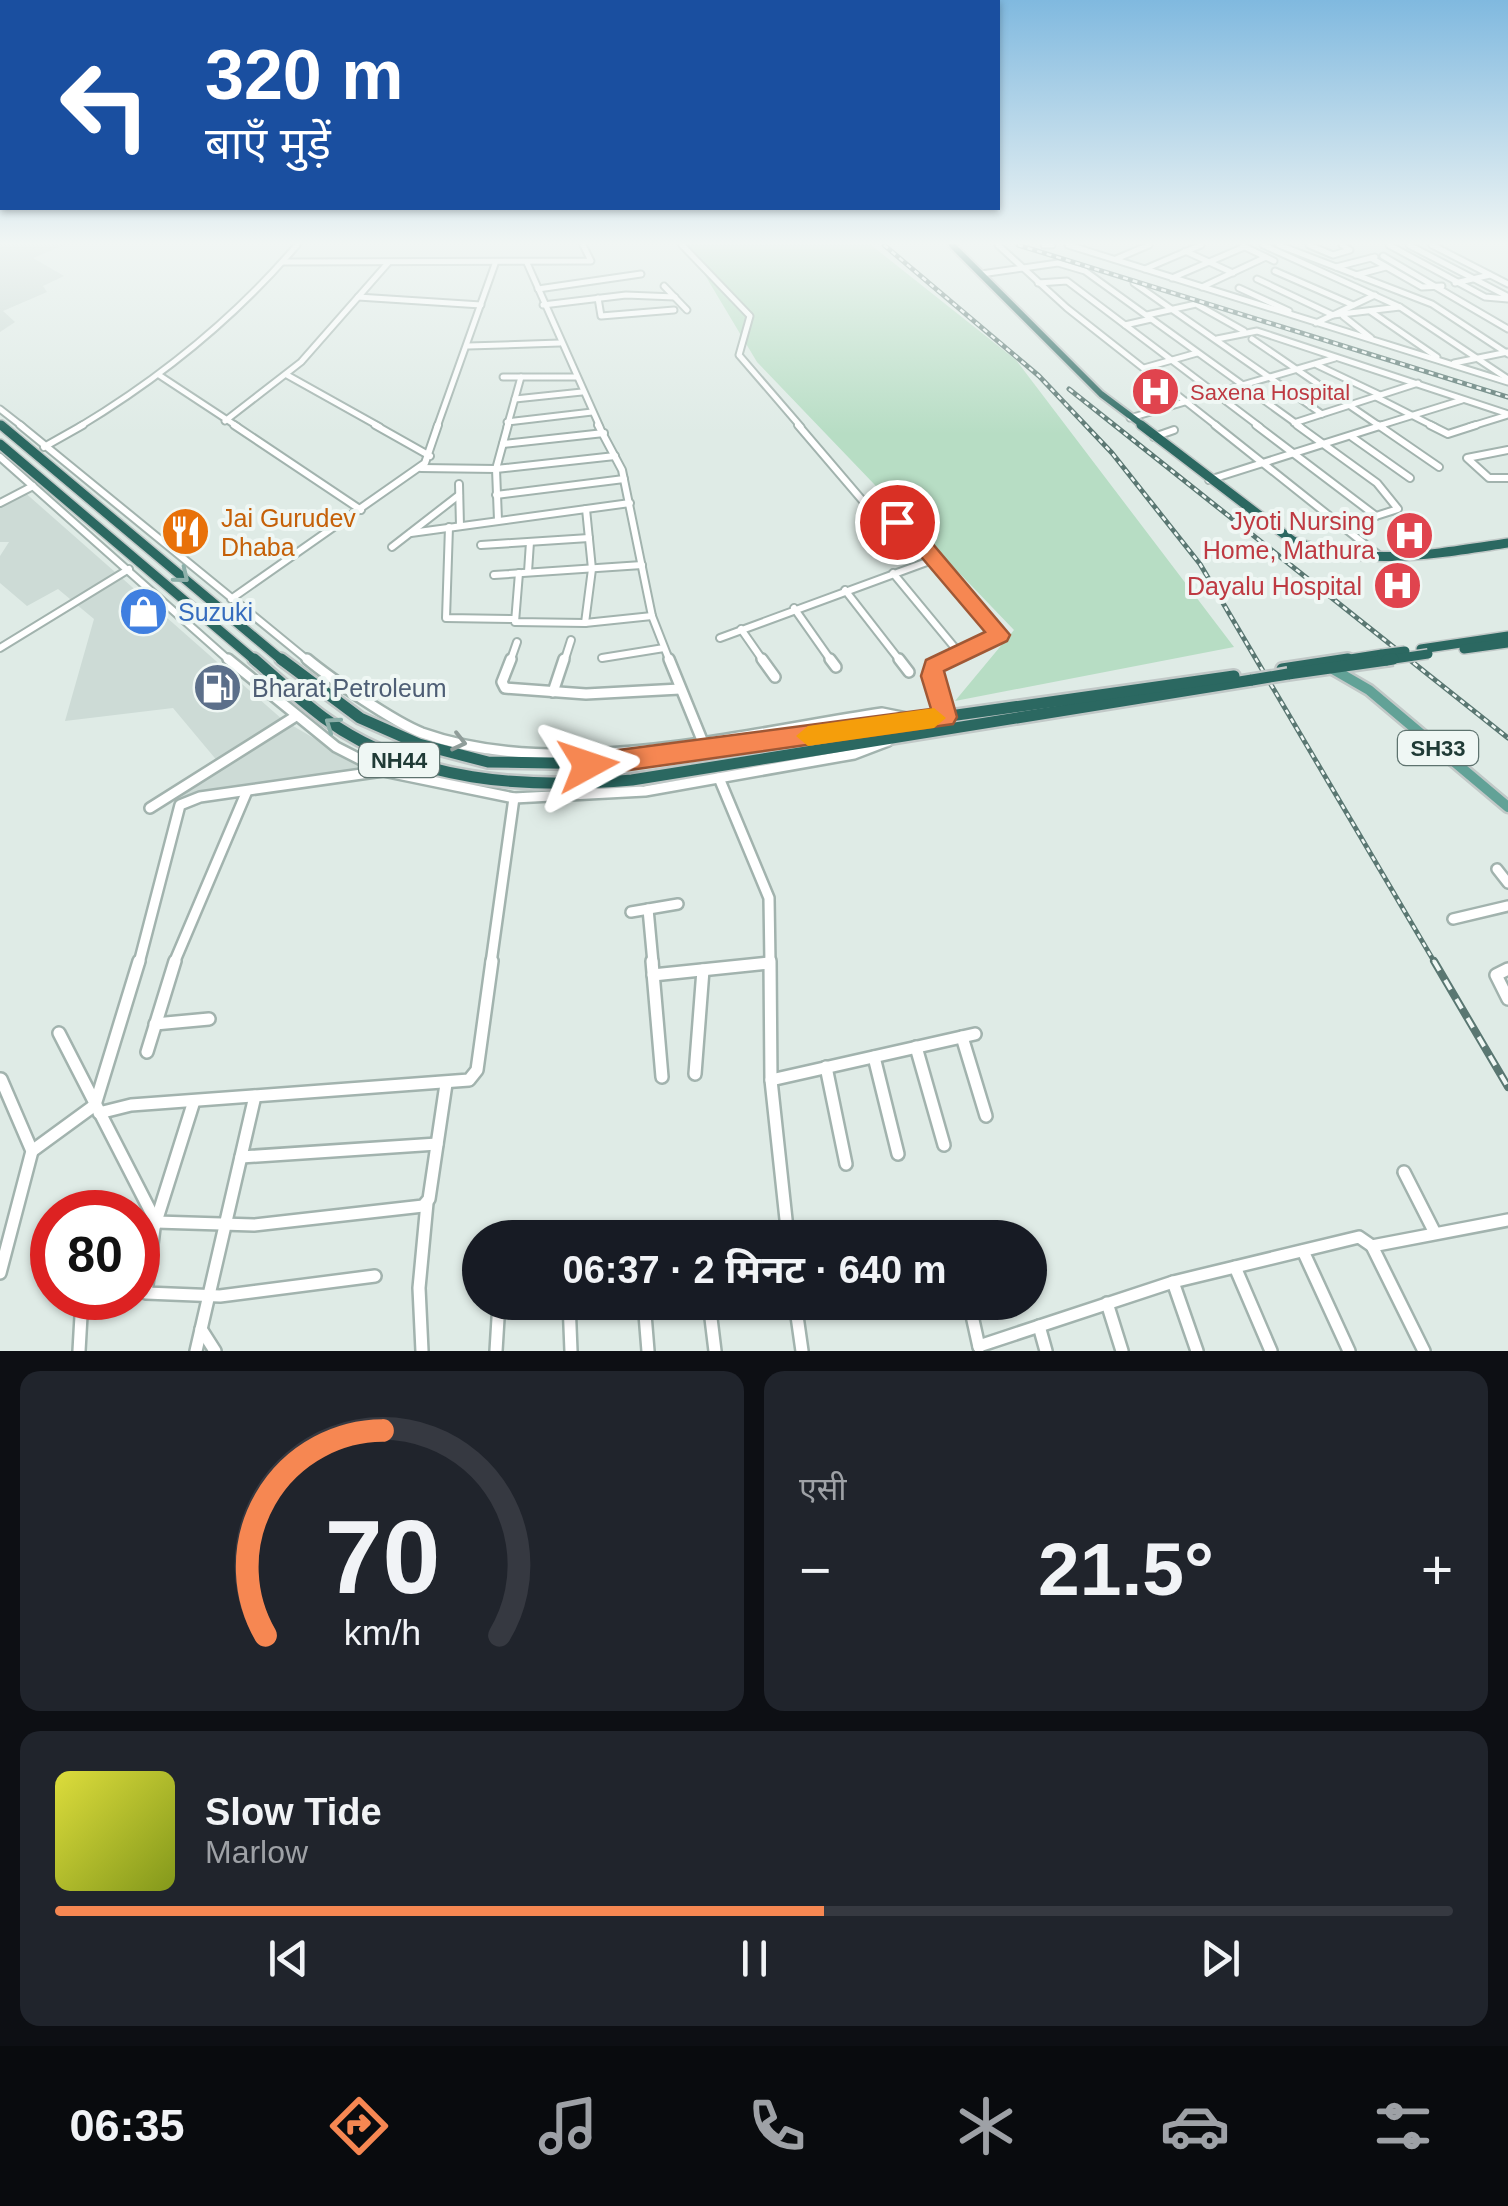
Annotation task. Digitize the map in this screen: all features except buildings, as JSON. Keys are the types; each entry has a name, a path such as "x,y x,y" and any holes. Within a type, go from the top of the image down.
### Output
{"highway":[{"path":"1015,308 1090,384 1130,418 1301,545 1340,556 1385,560 1508,543"},
{"name":"NH44","path":"0,424 298,673 360,718 419,744 488,762 609,764 1508,639"},
{"name":"NH44","path":"1,448 324,719 354,739 419,767 507,784 591,784 1249,677"},
{"name":"NH44","path":"1285,672 1360,664 1384,657"}],"main road":[{"path":"1360,664 1369,690"},
{"name":"SH33","path":"1331,668 1369,690 1508,807"}],"street":[{"path":"44,447 160,376 237,308"},
{"path":"224,422 287,374 348,308"},
{"path":"231,599 421,468 430,456 479,308"},
{"path":"544,308 616,456 630,504 652,616 702,740"},
{"path":"600,308 601,316 674,310"},
{"path":"742,308 750,316 739,355 769,395 868,507 910,530 1000,635 940,662 932,671 945,717"},
{"path":"1069,308 1385,560"},
{"path":"1103,308 1376,516"},
{"path":"1136,308 1377,483 1398,507 1342,526"},
{"path":"1170,308 1322,414"},
{"path":"1125,324 1180,308"},
{"path":"1203,308 1244,331 1277,338 1508,414"},
{"path":"1267,308 1508,380"},
{"path":"1284,308 1317,323 1348,308"},
{"path":"1316,308 1333,316 1394,308"},
{"path":"1402,308 1508,380"},
{"path":"1438,308 1508,353"},
{"path":"1476,308 1508,329"},
{"path":"654,311 654,320"},
{"path":"1370,312 1446,362 1508,353"},
{"path":"1343,316 1376,342"},
{"path":"1217,339 1244,331"},
{"path":"1260,344 1277,338"},
{"path":"1252,339 1439,467"},
{"path":"468,346 560,344"},
{"path":"1144,368 1197,353"},
{"path":"1130,418 1336,358"},
{"path":"1318,364 1450,434 1508,414"},
{"path":"287,374 430,456"},
{"path":"160,376 361,510"},
{"path":"503,377 576,377"},
{"path":"498,520 496,469 520,377"},
{"path":"1294,423 1418,384"},
{"path":"515,399 582,392"},
{"path":"1209,480 1464,399"},
{"path":"0,409 353,694 395,720 432,736 534,753 606,752 882,713 916,720"},
{"path":"508,422 592,412"},
{"path":"1154,436 1174,430"},
{"path":"503,444 604,433"},
{"path":"1352,437 1410,478"},
{"path":"1,448 33,486 296,716 336,747 384,771 514,798 607,796 854,754 879,748 892,738"},
{"path":"1508,448 1467,458 1489,478 1508,478"},
{"path":"421,468 496,469 616,456"},
{"path":"496,494 624,479"},
{"path":"458,484 460,526"},
{"path":"0,503 33,486"},
{"path":"392,548 459,495"},
{"path":"412,533 630,504"},
{"path":"586,509 592,569 586,623"},
{"path":"449,527 446,618 513,620 518,624 586,623 652,616"},
{"path":"481,545 589,538"},
{"path":"513,620 530,542"},
{"path":"720,638 935,559"},
{"path":"494,575 642,565"},
{"path":"0,648 129,569"},
{"path":"893,573 960,654"},
{"path":"846,590 908,672"},
{"path":"794,608 836,667"},
{"path":"741,629 776,678"},
{"path":"553,692 572,640"},
{"path":"517,642 503,687 553,692 680,689"},
{"path":"602,658 664,648"},
{"path":"150,808 296,716"},
{"path":"97,1109 135,981 176,812 188,800 384,771"},
{"path":"720,778 766,887 771,1080 786,1220"},
{"path":"147,1052 184,934 247,791"},
{"path":"32,1151 97,1109 464,1082 477,1070 514,798"},
{"path":"1497,870 1508,883"},
{"path":"632,912 678,904"},
{"path":"1453,919 1508,906"},
{"path":"648,909 662,1078"},
{"path":"653,975 768,963"},
{"path":"1508,968 1496,975 1508,999"},
{"path":"694,1074 703,970"},
{"path":"155,1024 209,1018"},
{"path":"60,1034 139,1190"},
{"path":"771,1080 975,1034"},
{"path":"962,1037 986,1116"},
{"path":"916,1047 944,1145"},
{"path":"874,1056 898,1154"},
{"path":"826,1067 846,1164"},
{"path":"0,1079 32,1151 0,1272"},
{"path":"422,1351 419,1288 427,1204 446,1084"},
{"path":"196,1351 255,1096"},
{"path":"160,1209 194,1102"},
{"path":"241,1157 437,1144"},
{"path":"1404,1172 1436,1233"},
{"path":"160,1222 282,1222 427,1204"},
{"path":"1372,1246 1508,1220"},
{"path":"972,1320 979,1349 1173,1282 1359,1237 1372,1246 1424,1351"},
{"path":"1302,1250 1349,1351"},
{"path":"1235,1267 1272,1351"},
{"path":"160,1298 208,1296 375,1276"},
{"path":"1173,1282 1196,1351"},
{"path":"1106,1303 1122,1351"},
{"path":"79,1351 81,1320"},
{"path":"496,1351 497,1320"},
{"path":"570,1320 571,1351"},
{"path":"645,1320 648,1351"},
{"path":"711,1320 715,1351"},
{"path":"798,1320 802,1351"},
{"path":"1039,1326 1046,1351"},
{"path":"201,1328 214,1351"}],"shaded area":[{"path":"0,308 10,308 3,311 15,322 0,332"},
{"path":"22,490 283,720 361,766 360,773 174,800 169,794 219,763 173,708 65,721 94,619 58,589 27,606 0,583 0,556 9,542 0,542 0,502"}],"green space":[{"path":"725,308 950,308 1016,360 1234,647 955,701 1014,630 757,362"}],"railway":[{"path":"959,308 1039,376 1112,453 1200,564 1435,963"},
{"path":"1221,308 1508,397"},
{"path":"1069,389 1508,738"},
{"path":"1434,961 1508,1087"}],"slow traffic":[{"path":"808,736 934,718"}],"place":[{"name":"Saxena Hospital","path":"1155,392"},
{"name":"Jai Gurudev Dhaba","path":"186,532"},
{"name":"Jyoti Nursing Home, Mathura","path":"1410,535"},
{"name":"Dayalu Hospital","path":"1397,586"},
{"name":"Suzuki","path":"143,612"},
{"name":"Bharat Petroleum","path":"217,688"}],"route":[{"path":"588,765 945,717 932,676 934,666 1000,635 913,534 897,522"}]}
